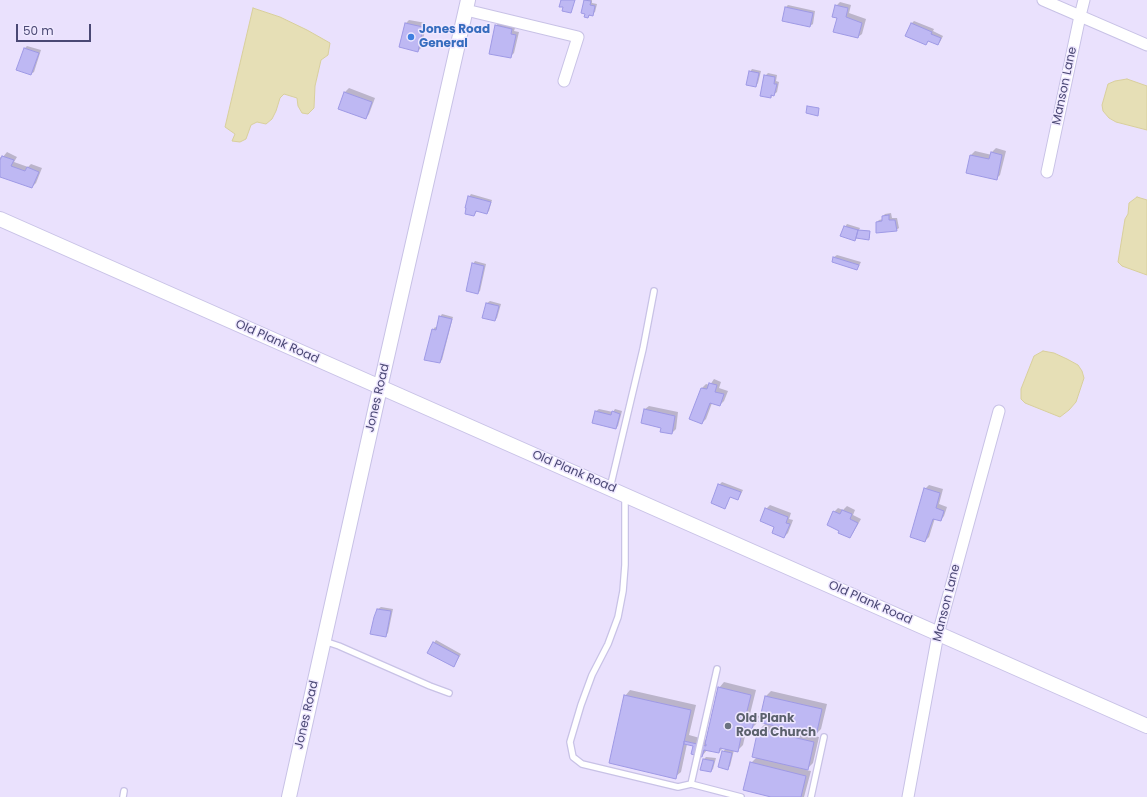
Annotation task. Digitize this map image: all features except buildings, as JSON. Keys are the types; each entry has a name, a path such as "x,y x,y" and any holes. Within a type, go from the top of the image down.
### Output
{"street":[{"path":"1043,0 1147,45"},
{"name":"Manson Lane","path":"1047,172 1084,0"},
{"path":"467,5 578,37 564,81"},
{"name":"Jones Road","path":"289,797 467,5"},
{"name":"Old Plank Road","path":"0,219 1147,726"},
{"name":"Manson Lane","path":"909,797 938,634 999,412"}],"lane":[{"path":"610,488 643,349 654,292"},
{"path":"626,495 625,564 623,590 619,610 608,644 592,675 580,704 570,742 573,757 582,764 664,784 678,787 691,784 741,797"},
{"path":"324,641 449,693"},
{"path":"691,784 717,669"},
{"path":"811,797 824,737"}],"shaded area":[{"path":"253,8 280,17 330,43 328,55 321,60 315,86 314,108 308,114 302,113 298,106 297,98 284,94 280,98 272,119 266,124 257,122 251,125 246,139 240,142 232,141 235,134 225,127"},
{"path":"1127,79 1147,86 1147,130 1116,122 1109,118 1103,111 1102,105 1108,84"},
{"path":"1137,197 1147,200 1147,275 1122,266 1118,262 1129,203"},
{"path":"1043,351 1054,353 1078,365 1084,378 1076,402 1060,417 1025,403 1021,399 1021,389 1034,356"}],"place":[{"name":"Jones Road General","path":"411,37"},
{"name":"Old Plank Road Church","path":"728,726"}]}
